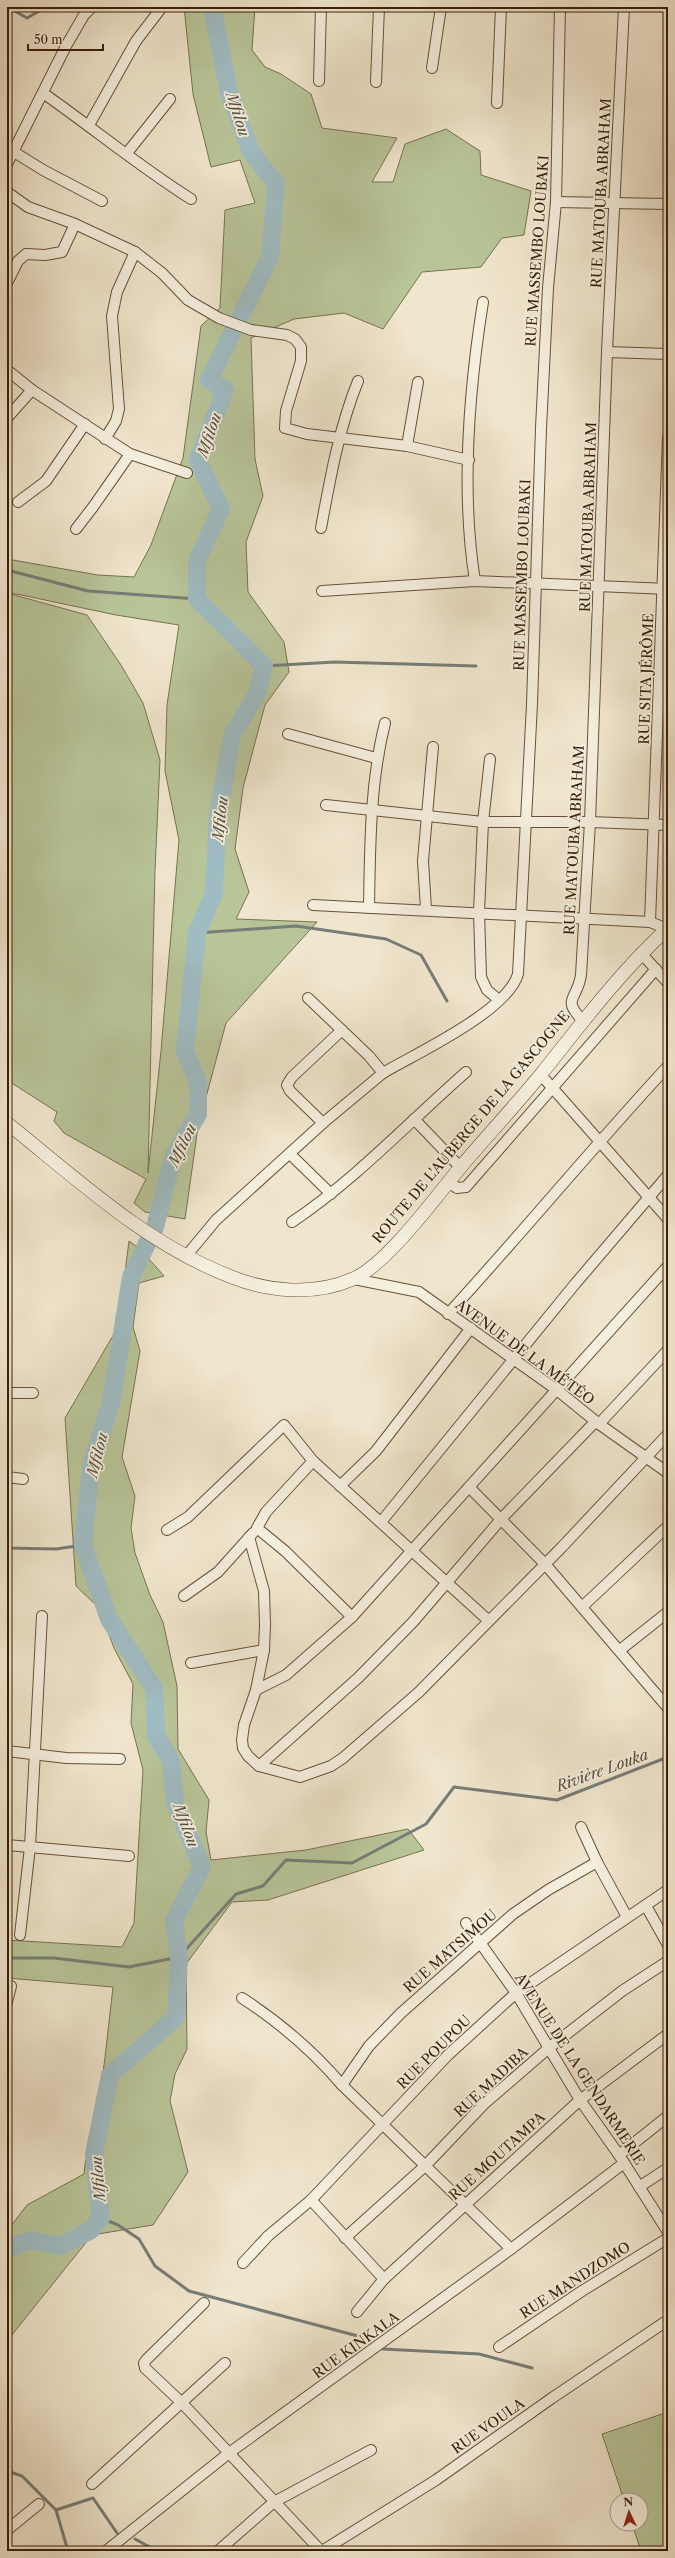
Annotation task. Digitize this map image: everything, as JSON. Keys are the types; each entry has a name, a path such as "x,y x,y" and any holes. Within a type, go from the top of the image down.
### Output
{"street":[{"path":"7,164 66,46 84,15 92,7"},
{"path":"89,125 136,41 162,7"},
{"path":"319,81 320,7"},
{"path":"376,82 379,7"},
{"path":"432,68 441,7"},
{"path":"497,103 500,7"},
{"name":"RUE MASSEMBO LOUBAKI","path":"187,1255 216,1220 323,1123 383,1073 457,1032 499,1000 512,987 518,974 548,288 556,202 560,7"},
{"name":"RUE MATOUBA ABRAHAM","path":"583,1021 572,1009 571,1002 578,990 581,975 590,822 607,352 624,7"},
{"path":"42,93 89,125 158,178 191,199"},
{"path":"127,153 170,99"},
{"path":"14,152 102,201"},
{"path":"7,192 28,207 75,224 135,252 162,273 188,300 219,318 251,330 287,335 295,339 300,348 302,361 286,411 285,428 342,438 407,446 469,460"},
{"path":"556,202 668,204"},
{"path":"7,283 18,261 26,254 50,255 62,252 75,224"},
{"path":"105,439 116,420 119,409 117,356 112,332 112,316 116,292 135,252"},
{"path":"475,581 469,517 469,460 472,377 483,302"},
{"path":"607,352 668,354"},
{"path":"7,370 32,390 130,454 187,473"},
{"path":"322,528 333,464 342,438 348,407 358,380"},
{"path":"407,446 418,382"},
{"path":"7,418 32,390"},
{"path":"18,502 46,481 85,424"},
{"name":"RUE SITA JÉRÔME","path":"650,922 666,589 668,437"},
{"path":"76,529 130,454"},
{"path":"322,591 475,581 666,589"},
{"path":"369,908 372,810 376,758 384,723"},
{"path":"288,734 376,758"},
{"path":"426,909 423,861 433,747"},
{"path":"490,759 482,822 479,912 482,984 499,1000"},
{"path":"326,805 482,822 590,822 668,825"},
{"path":"313,906 426,909 650,922 668,928"},
{"name":"ROUTE DE L'AUBERGE DE LA GASCOGNE","path":"7,1122 133,1224 161,1242 230,1277 283,1290 307,1291 354,1279 402,1236 540,1075 583,1021 641,953 668,928"},
{"path":"641,953 668,983"},
{"path":"448,1182 461,1189 480,1172 656,969"},
{"path":"308,998 369,1056 383,1073"},
{"path":"323,1123 290,1091 287,1085 292,1076 342,1030"},
{"path":"448,1314 531,1222 598,1142 668,1066"},
{"path":"292,1222 331,1194 372,1160 414,1119 466,1072"},
{"path":"540,1075 668,1219"},
{"path":"414,1119 463,1164 480,1172"},
{"path":"501,1121 513,1135"},
{"path":"290,1154 331,1194"},
{"path":"381,1522 648,1197 668,1175"},
{"path":"256,1690 286,1675 352,1617 668,1266"},
{"name":"AVENUE DE LA MÉTÉO","path":"354,1279 419,1292 557,1390 597,1423 668,1473"},
{"path":"340,1486 376,1451 471,1328"},
{"path":"259,1766 358,1678 447,1582 502,1518 668,1350"},
{"path":"7,1393 33,1393"},
{"path":"167,1530 188,1517 284,1425 312,1461 489,1621"},
{"path":"249,1537 264,1591 264,1650 256,1690 242,1740 248,1756 259,1766 300,1776 330,1766 419,1692 545,1564 668,1434"},
{"path":"184,1596 218,1572 257,1528 266,1512 312,1461"},
{"path":"7,1477 23,1479"},
{"path":"469,1486 502,1518 545,1564 668,1708"},
{"path":"582,1607 668,1526"},
{"path":"257,1528 285,1551 352,1617"},
{"path":"620,1650 668,1612"},
{"path":"20,1935 30,1847 42,1616"},
{"path":"191,1664 264,1650"},
{"path":"7,1751 36,1754 120,1758"},
{"path":"581,1827 597,1862 627,1917"},
{"path":"7,1844 129,1856"},
{"name":"RUE MATSIMOU","path":"342,2085 369,2046 396,2018 513,1914 548,1890 597,1862"},
{"name":"RUE POUPOU","path":"243,2263 268,2236 311,2200 448,2055 516,1993 668,1890"},
{"path":"646,1906 668,1944"},
{"name":"AVENUE DE LA GENDARMERIE","path":"466,1922 516,1993 550,2047 580,2100 621,2159 668,2232"},
{"name":"RUE MADIBA","path":"345,2238 425,2166 484,2104 550,2047 622,1991 668,1961"},
{"path":"7,2002 11,1986"},
{"path":"242,1998 273,2018 328,2068 342,2085 511,2249"},
{"name":"RUE MOUTAMPA","path":"357,2312 384,2279 580,2100 668,2034"},
{"name":"RUE KINKALA","path":"106,2551 229,2453 511,2249 621,2159 668,2116"},
{"path":"639,2187 668,2168"},
{"path":"311,2200 384,2279"},
{"name":"RUE MANDZOMO","path":"499,2347 582,2291 668,2238"},
{"path":"204,2303 144,2363 156,2381 182,2403 322,2551"},
{"name":"RUE VOULA","path":"322,2551 436,2480 552,2398 668,2320"},
{"path":"92,2484 225,2363"},
{"path":"218,2551 274,2502 371,2450"},
{"path":"7,2530 39,2504"}],"green space":[{"path":"184,7 255,7 252,50 265,67 281,74 311,94 322,128 397,138 372,182 393,182 405,144 446,129 480,151 481,175 531,191 524,235 502,238 481,267 422,272 383,329 344,313 294,319 251,338 255,459 263,496 246,542 248,592 284,642 289,672 265,705 243,788 235,849 249,892 236,919 317,922 226,1023 198,1127 185,1219 145,1212 134,1203 146,1179 64,1133 54,1121 57,1112 7,1080 7,593 87,615 121,665 143,703 160,760 155,870 148,1173 161,1051 179,840 165,771 167,705 179,625 116,615 7,592 7,559 98,575 134,577 151,545 183,458 201,326 220,308 225,210 255,203 240,160 211,167 193,94"},
{"path":"129,1241 140,1249 164,1276 139,1283 133,1327 140,1351 122,1457 135,1496 131,1528 135,1553 150,1595 163,1622 177,1686 178,1749 209,1800 206,1832 211,1860 306,1850 408,1829 424,1850 268,1900 232,1902 186,1964 187,2049 175,2074 170,2101 188,2172 153,2225 92,2235 7,2341 7,2231 27,2205 84,2174 86,2159 97,2115 113,1987 7,1978 7,1940 122,1947 134,1923 143,1770 131,1723 133,1684 114,1648 99,1608 76,1586 65,1418 118,1327"},
{"path":"668,2412 668,2547 656,2551 641,2551 635,2532 649,2532 649,2492 621,2492 602,2434"}],"waterway":[{"path":"8,7 27,18 46,7"},
{"name":"Mfilou","path":"7,2249 30,2240 61,2246 91,2230 101,2218 94,2154 110,2075 176,2017 179,1957 174,1921 202,1867 175,1803 171,1761 156,1736 154,1688 109,1619 83,1545 91,1466 111,1403 131,1277 155,1227 173,1157 198,1114 198,1083 185,1051 197,933 214,893 218,815 232,736 257,694 264,666 197,599 197,561 221,509 198,460 225,390 209,380 270,257 276,184 251,152 229,92 212,7"},
{"path":"7,570 88,591 197,599"},
{"path":"264,666 335,662 476,666"},
{"path":"197,933 296,926 386,939 421,955 447,1001"},
{"path":"7,1548 56,1549 83,1545"},
{"name":"Rivière Louka","path":"7,1958 54,1958 129,1967 179,1957 236,1894 263,1886 286,1860 352,1863 426,1824 454,1787 557,1800 668,1757"},
{"path":"101,2218 118,2225 139,2239 155,2266 189,2291 369,2339"},
{"path":"383,2349 479,2354 532,2368"},
{"path":"7,2471 22,2476 56,2510 93,2498 117,2533"},
{"path":"56,2510 68,2551"},
{"path":"135,2539 157,2551"}]}
